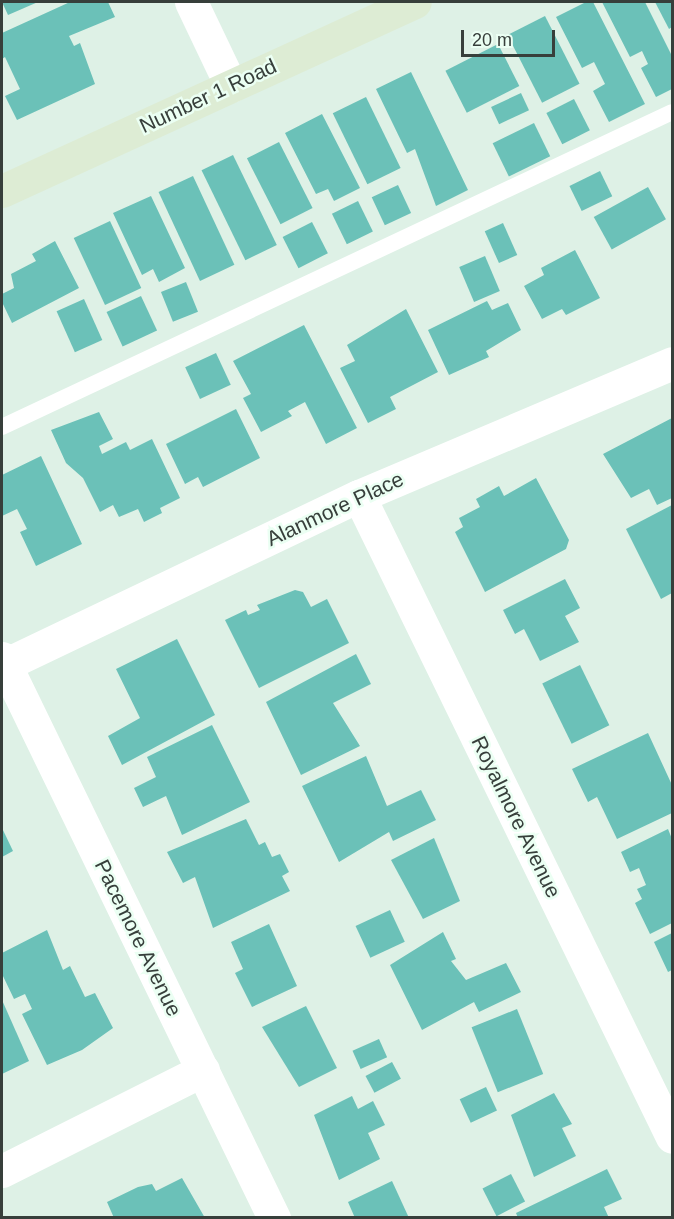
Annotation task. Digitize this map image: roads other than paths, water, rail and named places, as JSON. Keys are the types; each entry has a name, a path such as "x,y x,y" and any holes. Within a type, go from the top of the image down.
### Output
{"main road":[{"name":"Number 1 Road","path":"2,191 415,2"}],"street":[{"path":"191,2 231,86"},
{"name":"Alanmore Place","path":"3,663 359,496 672,363"},
{"name":"Royalmore Avenue","path":"359,496 672,1137"},
{"name":"Pacemore Avenue","path":"3,663 274,1218"},
{"path":"2,1171 203,1070"}],"lane":[{"path":"2,427 672,112"}]}
